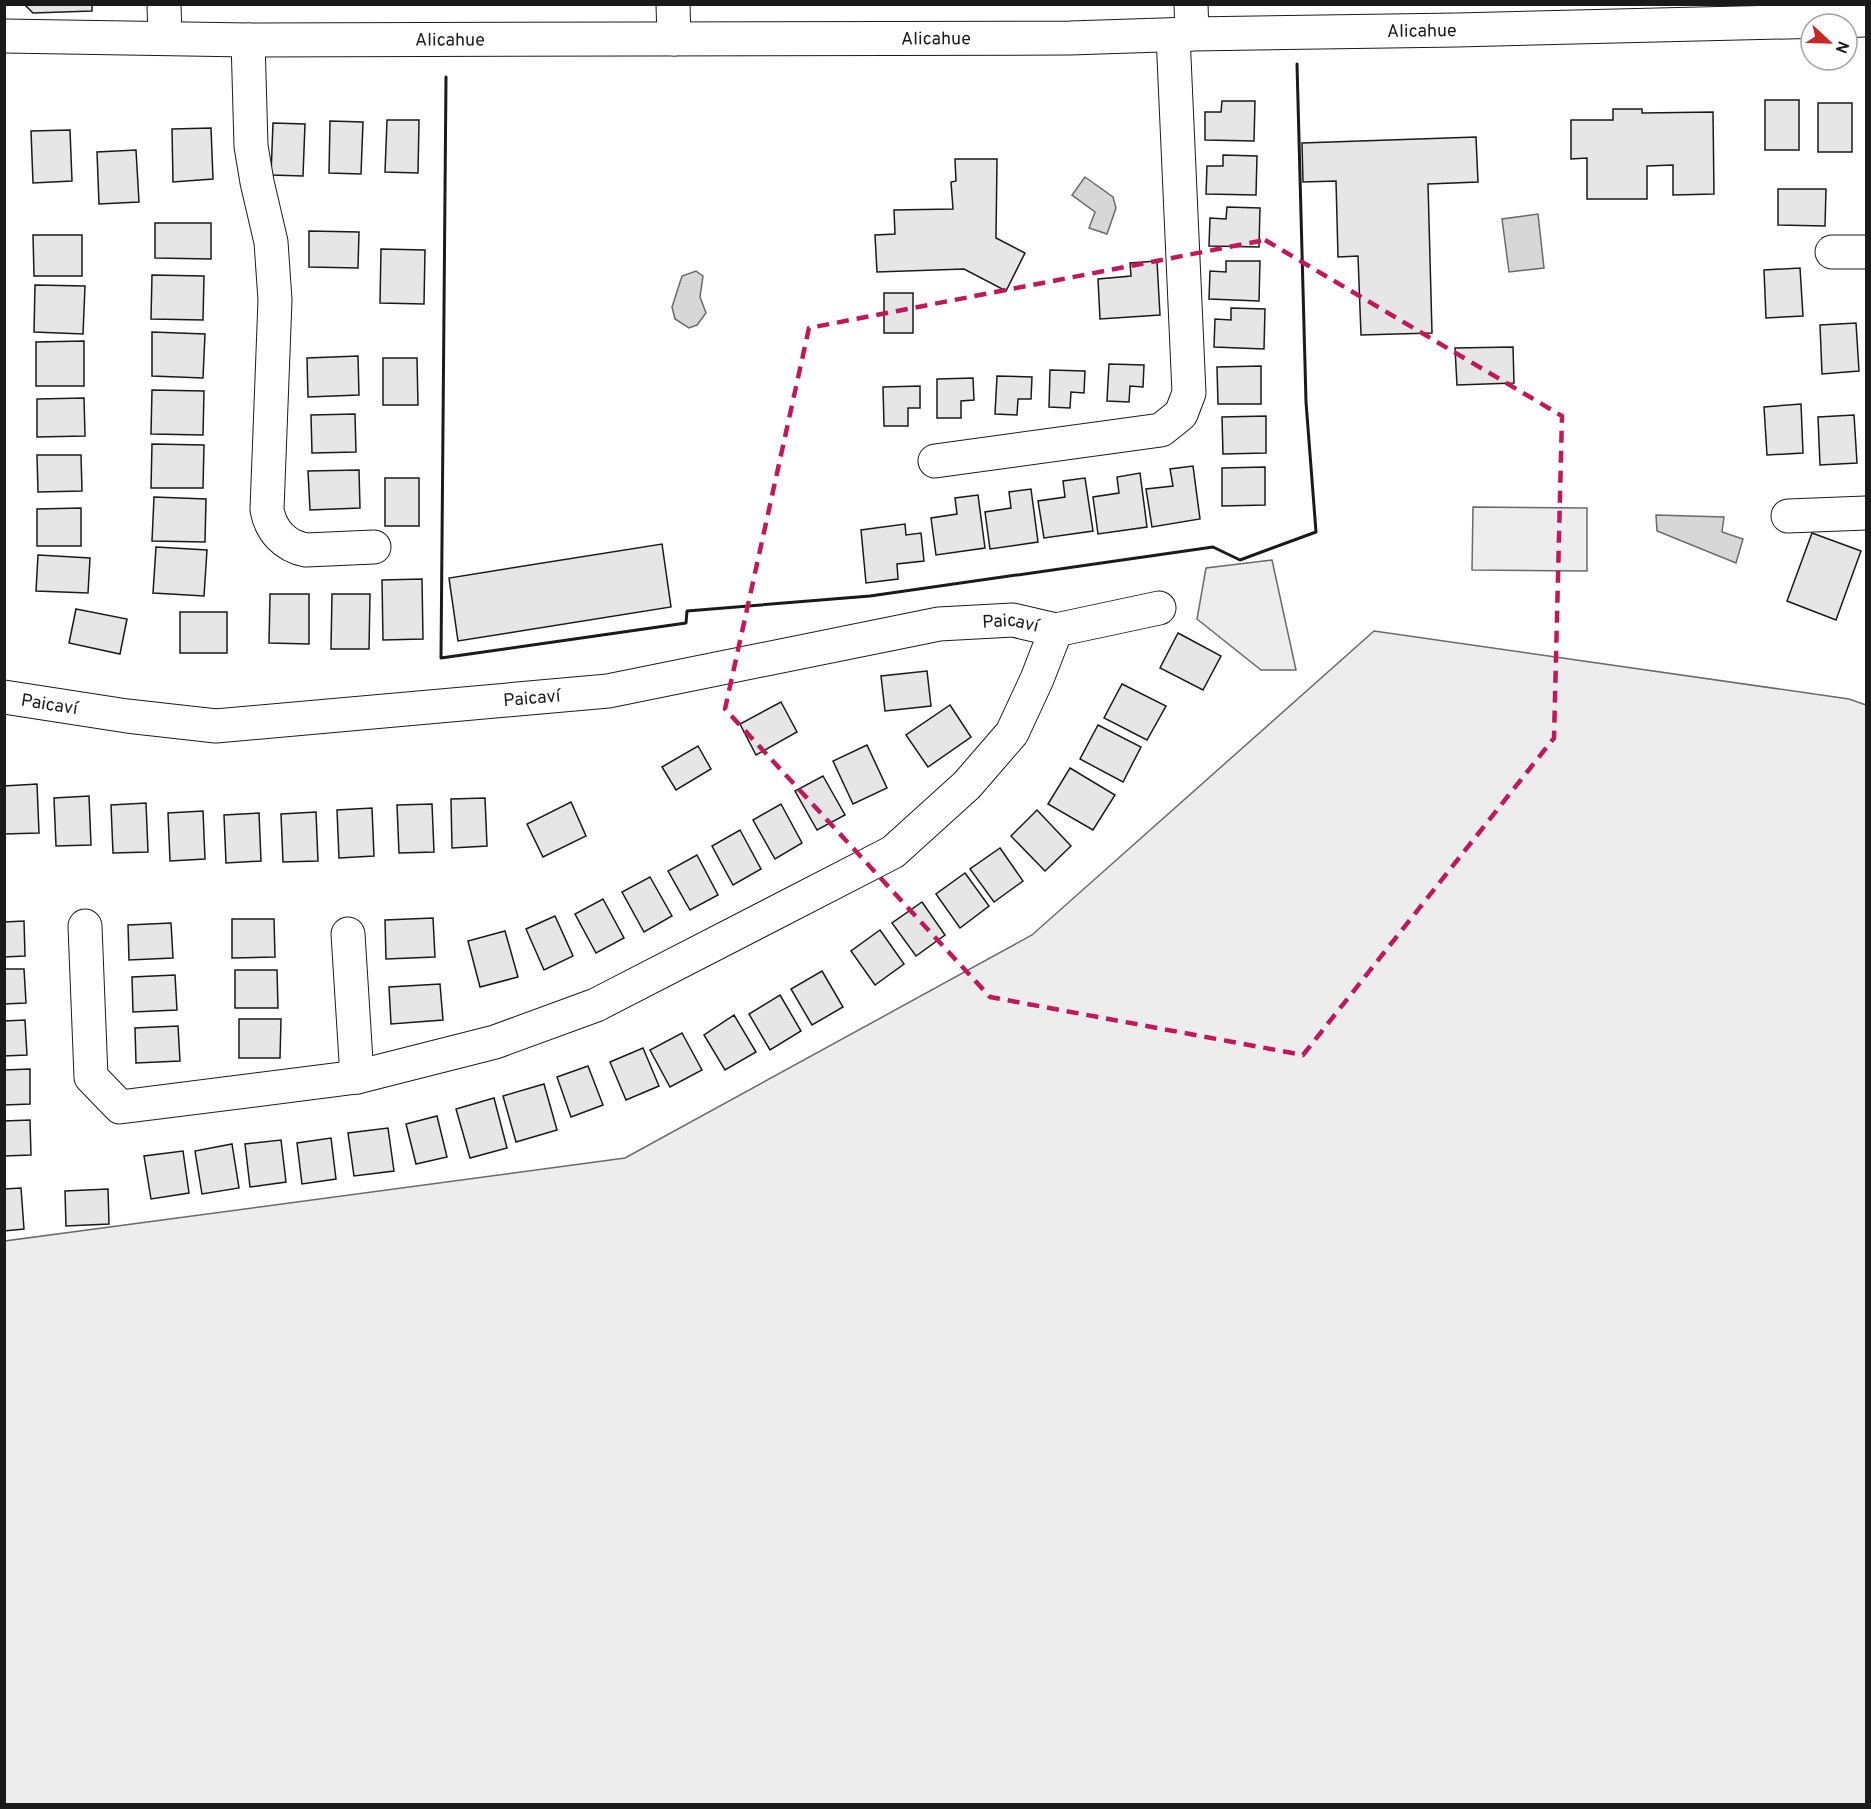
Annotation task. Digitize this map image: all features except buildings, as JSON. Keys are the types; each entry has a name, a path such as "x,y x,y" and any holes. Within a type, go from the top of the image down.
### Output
{"street":[{"path":"164,4 165,38"},
{"path":"673,4 674,39"},
{"name":"Alicahue","path":"4,36 248,40 1070,38 1185,24 1685,15 1866,20"},
{"path":"935,461 1161,430 1181,414 1189,393 1185,24"},
{"path":"248,40 250,146 256,182 271,242 275,300 267,510 269,519 281,538 296,548 306,550 374,547"},
{"path":"1832,252 1866,252"},
{"path":"1788,516 1866,513"},
{"name":"Paicaví","path":"4,697 126,716 216,726 608,691 939,624 1013,621 1056,630 1160,608"},
{"name":"Paicaví","path":"85,926 91,1077 120,1107 357,1077 495,1042 596,1005 893,852 967,785 1012,733 1056,630"},
{"path":"348,934 357,1077"}],"highlighted area":[{"path":"1265,240 1562,416 1554,738 1303,1055 990,997 725,709 809,328"}],"shaded area":[{"path":"1085,177 1113,197 1116,208 1107,234 1089,228 1095,212 1072,195"},
{"path":"1538,214 1544,268 1509,272 1502,219"},
{"path":"696,271 703,276 700,297 706,313 697,325 689,328 675,319 672,307 682,276"},
{"path":"1473,507 1587,508 1587,571 1472,570"},
{"path":"1656,515 1724,517 1722,532 1743,539 1736,563 1657,531"},
{"path":"1272,560 1296,670 1261,670 1197,619 1206,568"},
{"path":"1374,631 1849,699 1866,705 1866,1804 5,1804 5,1241 625,1158 1032,935"}],"wall":[{"path":"446,77 441,658 686,623 687,611 870,596 1213,547 1240,560 1316,532 1306,402 1297,64"}]}
